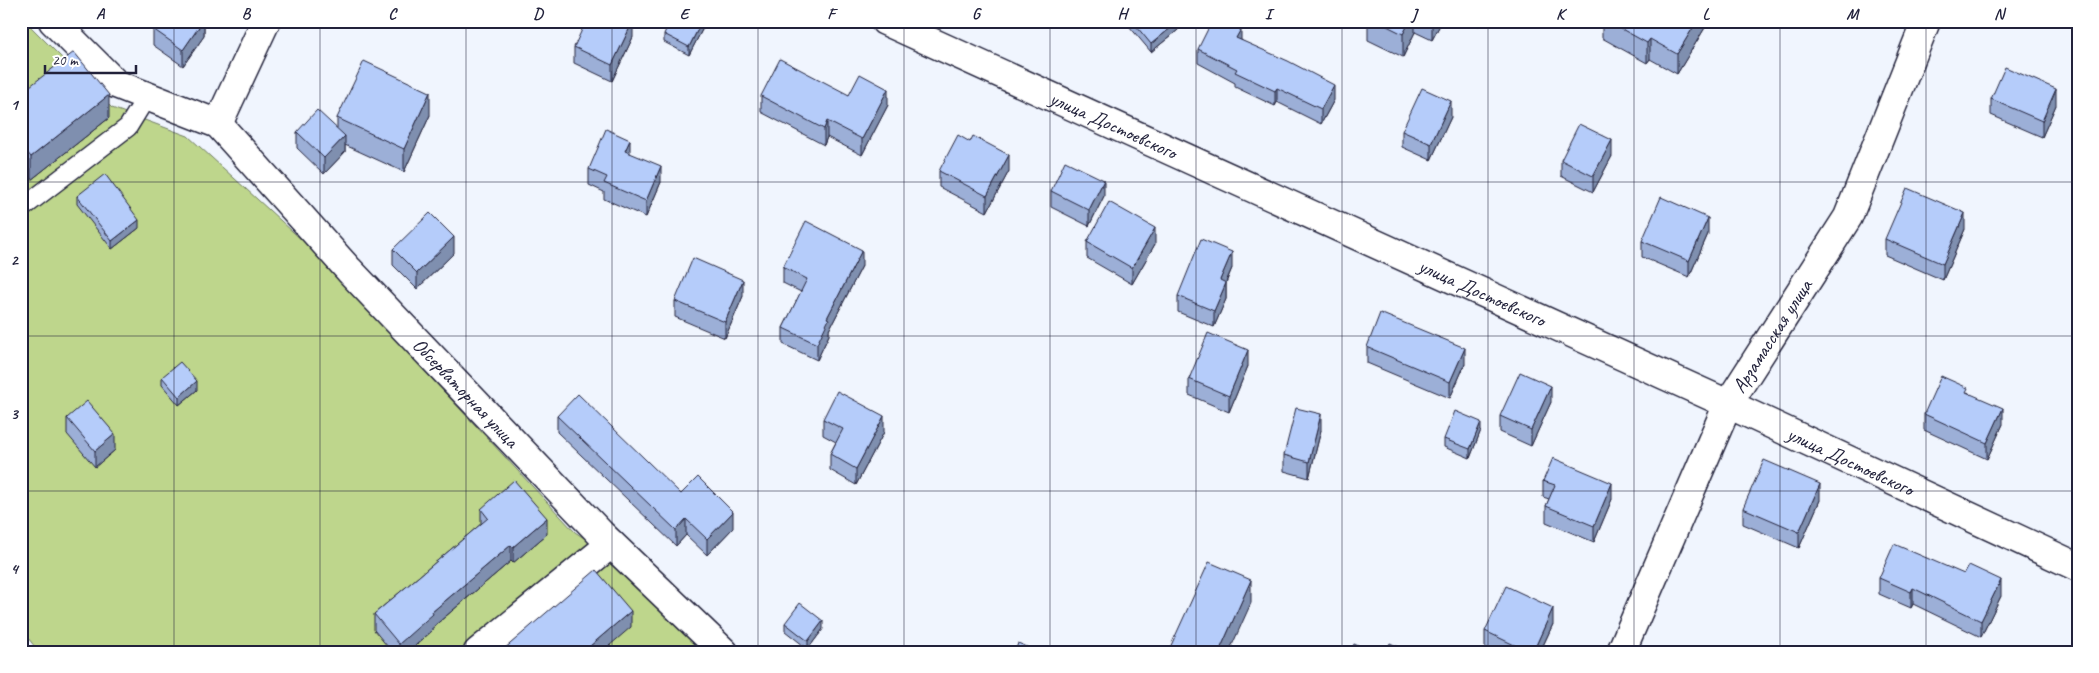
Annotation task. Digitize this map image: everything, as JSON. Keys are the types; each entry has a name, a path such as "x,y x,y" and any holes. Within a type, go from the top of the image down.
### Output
{"street":[{"path":"53,21 116,84 218,124 266,21"},
{"name":"улица Достоевского","path":"885,21 1728,404 2078,567"},
{"name":"Арзамасская улица","path":"1621,652 1728,404 1848,217 1926,21"},
{"name":"Обсерваторная улица","path":"218,124 356,277 611,544 724,652"},
{"path":"478,652 611,544"}],"lane":[{"path":"21,209 128,127 147,96"}],"green space":[{"path":"21,21 25,21 112,108 188,136 304,242 575,532 611,556 704,652 39,652 21,629"}],"building":[{"path":"158,21 203,21 183,50 153,29"},
{"path":"586,21 633,21 612,65 574,47"},
{"path":"670,21 702,21 689,47 664,34"},
{"path":"1132,21 1177,21 1178,22 1151,44"},
{"path":"1212,21 1226,21 1241,29 1236,38 1288,61 1334,85 1321,109 1277,88 1275,91 1235,72 1237,69 1198,49"},
{"path":"1377,21 1410,21 1403,34"},
{"path":"1607,21 1697,21 1677,54 1650,39 1647,43"},
{"path":"74,52 109,95 31,157 21,145 21,93"},
{"path":"780,59 849,95 860,74 888,89 862,139 827,121 824,129 761,96"},
{"path":"364,61 430,92 404,149 337,118"},
{"path":"2005,67 2056,89 2042,121 1991,99"},
{"path":"1422,88 1451,101 1431,144 1402,131"},
{"path":"317,110 345,136 324,158 297,132"},
{"path":"1579,124 1612,140 1593,176 1561,160"},
{"path":"606,129 630,140 625,151 661,166 646,201 604,183 607,177 589,169"},
{"path":"958,135 970,142 973,136 1009,155 987,196 939,171"},
{"path":"1065,161 1104,180 1089,210 1051,191"},
{"path":"105,174 139,220 112,241 77,196"},
{"path":"1907,188 1965,213 1943,264 1885,239"},
{"path":"1661,197 1708,218 1689,261 1642,241"},
{"path":"1109,202 1155,228 1132,268 1087,242"},
{"path":"430,213 454,237 417,273 393,249"},
{"path":"806,221 862,250 827,318 829,319 817,344 783,328 807,279 783,267"},
{"path":"1201,239 1232,252 1220,280 1226,283 1214,311 1178,296"},
{"path":"693,258 743,280 725,322 675,301"},
{"path":"1380,313 1465,348 1450,382 1367,347"},
{"path":"1208,333 1248,350 1229,396 1189,379"},
{"path":"180,362 197,381 179,397 162,377"},
{"path":"1520,372 1551,386 1531,430 1500,416"},
{"path":"1941,376 1968,388 1966,392 2003,408 1987,443 1924,414"},
{"path":"837,391 884,416 856,469 830,454 843,429 823,419"},
{"path":"578,394 681,494 698,477 733,512 707,539 686,519 676,530 557,416"},
{"path":"87,401 115,434 95,451 67,418"},
{"path":"1296,408 1321,414 1309,462 1284,455"},
{"path":"1455,411 1481,422 1470,449 1444,439"},
{"path":"1553,458 1612,483 1594,526 1546,506 1555,485 1543,481"},
{"path":"1764,460 1820,484 1799,532 1743,508"},
{"path":"514,480 547,518 513,547 511,545 432,612 433,614 399,644 374,614 488,518 481,509"},
{"path":"1894,544 1964,574 1969,565 2001,580 1981,621 1913,588 1911,592 1879,578"},
{"path":"1209,562 1251,580 1219,652 1168,652"},
{"path":"596,570 631,611 583,652 505,652 503,650"},
{"path":"1506,586 1553,608 1533,652 1529,652 1485,631"},
{"path":"800,603 823,621 808,641 785,623"},
{"path":"1018,643 1039,652 1015,652"},
{"path":"1390,643 1410,652 1386,652"},
{"path":"1354,644 1373,652 1351,652"}]}
